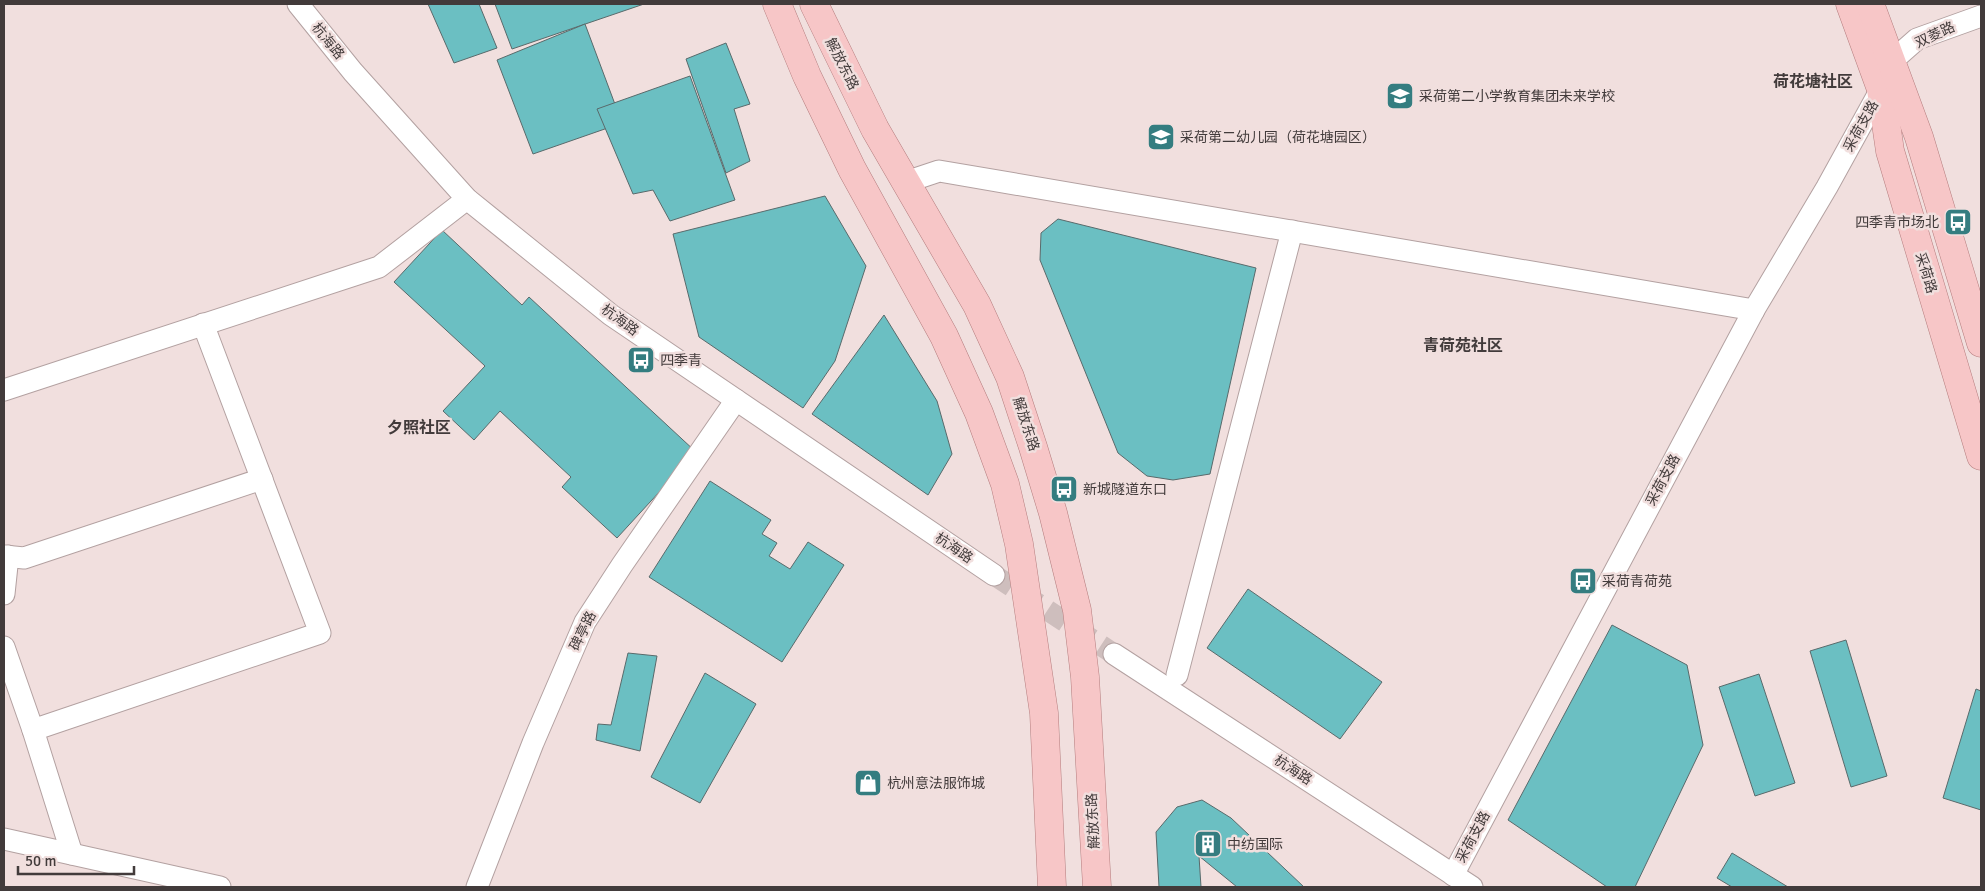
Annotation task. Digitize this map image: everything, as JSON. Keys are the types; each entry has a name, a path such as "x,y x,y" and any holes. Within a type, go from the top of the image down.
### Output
{"main road":[{"path":"777,4 807,76 852,169 944,336 979,413 1006,484 1019,544 1044,713 1052,887"},
{"name":"解放东路","path":"814,4 875,129 976,305 1010,377 1053,513 1077,610 1084,669 1097,887"},
{"name":"采荷路","path":"1850,4 1882,89 1890,151 1981,456"},
{"path":"1870,4 1919,137 1981,343"}],"street":[{"name":"杭海路","path":"298,4 353,72 467,199 611,315 994,575"},
{"name":"双菱路","path":"1892,61 1917,40 1981,16"},
{"path":"1882,89 1892,61"},
{"name":"采荷支路","path":"1453,875 1754,310 1827,187 1882,89"},
{"path":"906,182 939,171 1754,310"},
{"path":"4,390 379,267 467,199"},
{"path":"1177,675 1292,231"},
{"path":"33,730 320,633 203,324"},
{"name":"碑亭路","path":"477,887 533,743 585,622 736,400"},
{"path":"4,594 6,556 24,558 262,479"},
{"path":"4,648 33,730 72,854"},
{"name":"杭海路","path":"1114,654 1472,887"},
{"path":"4,839 220,887"}],"building":[{"path":"428,4 479,4 497,48 454,63"},
{"path":"495,4 644,4 512,49"},
{"path":"585,24 622,123 533,154 497,60"},
{"path":"726,43 750,104 734,109 750,161 726,173 686,59"},
{"path":"690,76 735,200 670,221 653,190 633,194 597,109"},
{"path":"825,196 866,266 835,361 803,408 699,337 673,234"},
{"path":"1058,219 1256,268 1210,474 1173,480 1147,476 1118,453 1040,260 1041,233"},
{"path":"442,230 522,305 529,297 696,452 617,538 562,487 571,477 500,411 474,440 443,411 485,366 394,282"},
{"path":"884,315 937,401 952,454 928,495 812,414"},
{"path":"710,481 771,520 762,534 777,543 769,556 790,569 808,542 844,565 782,662 649,577"},
{"path":"1248,589 1382,682 1340,739 1207,648"},
{"path":"1612,625 1687,665 1703,745 1635,887 1607,887 1508,820"},
{"path":"1846,640 1887,776 1851,787 1810,651"},
{"path":"628,653 657,656 640,751 596,740 598,724 611,725"},
{"path":"705,673 756,704 700,803 651,777"},
{"path":"1759,674 1795,783 1755,796 1719,687"},
{"path":"1976,689 1981,691 1981,810 1943,798"},
{"name":"中纺国际","path":"1202,800 1231,818 1304,887 1237,887 1199,856 1201,887 1159,887 1156,832 1177,807"},
{"path":"1732,853 1788,887 1732,887 1717,878"}],"tunnel":[{"path":"994,575 1114,654"}],"place":[{"name":"采荷第二小学教育集团未来学校","path":"1400,96"},
{"name":"采荷第二幼儿园（荷花塘园区）","path":"1161,137"},
{"name":"四季青市场北","path":"1958,222"},
{"name":"四季青","path":"641,360"},
{"name":"新城隧道东口","path":"1064,489"},
{"name":"采荷青荷苑","path":"1583,581"},
{"name":"杭州意法服饰城","path":"868,783"},
{"name":"中纺国际","path":"1208,844"}],"district":[{"name":"荷花塘社区","path":"1813,82"},
{"name":"青荷苑社区","path":"1463,346"},
{"name":"夕照社区","path":"419,428"}]}
